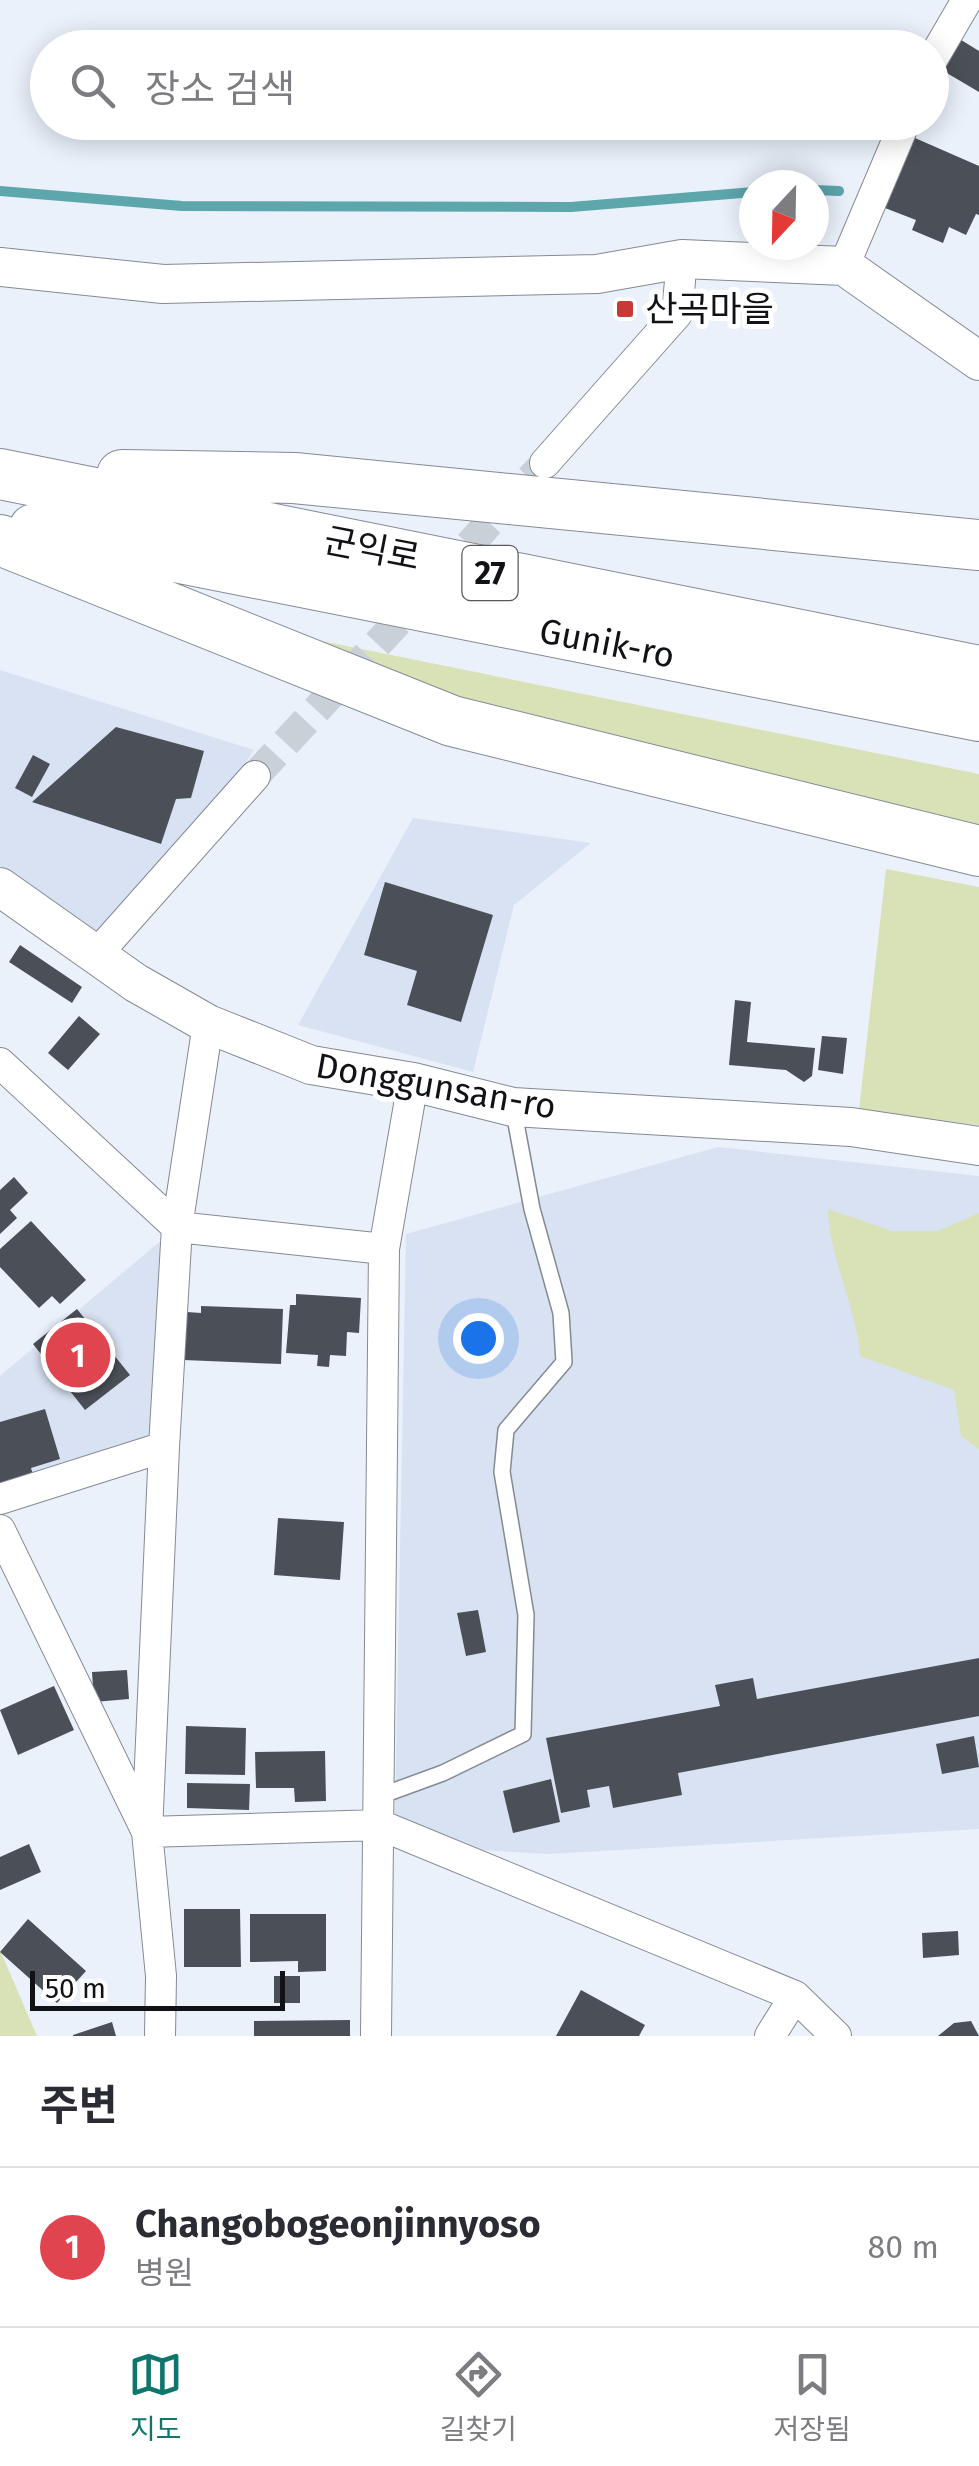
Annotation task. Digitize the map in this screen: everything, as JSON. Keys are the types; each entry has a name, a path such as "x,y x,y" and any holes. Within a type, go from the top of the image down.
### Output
{"highway":[{"path":"0,473 294,478 979,545"},
{"name":"군익로","path":"0,473 979,671"},
{"name":"Gunik-ro","path":"0,522 979,716"},
{"path":"0,540 452,722 979,851"}],"street":[{"path":"949,31 967,0"},
{"path":"844,266 897,140"},
{"path":"545,463 677,314 682,259"},
{"path":"0,268 163,284 597,274 682,259 844,266 979,361"},
{"path":"96,955 255,776"},
{"name":"Donggunsan-ro","path":"0,887 96,955 208,1024 311,1065 413,1082 513,1107 851,1127 979,1146"},
{"path":"160,2036 160,1976 147,1832 164,1446 177,1227 208,1024"},
{"path":"0,1063 177,1227 384,1248"},
{"path":"376,2036 384,1248 413,1082"},
{"path":"0,1499 164,1446"},
{"path":"0,1530 147,1832"},
{"path":"147,1832 380,1810 796,1996 836,2036"},
{"path":"770,2036 796,1996"}],"lane":[{"path":"380,1810 443,1773 523,1734 526,1615 502,1472 506,1430 564,1362 561,1313 532,1210 513,1107"}],"shaded area":[{"path":"0,670 254,750 115,956 0,866"},
{"path":"413,818 591,843 514,905 473,1072 298,1025"},
{"path":"718,1147 979,1176 979,1829 549,1854 479,1850 395,1817 406,1234"},
{"path":"164,1238 155,1435 0,1491 0,1376"}],"green space":[{"path":"169,610 979,774 979,846 755,793"},
{"path":"886,869 979,887 979,1125 859,1110"},
{"path":"828,1209 892,1231 938,1231 979,1213 979,1449 961,1436 954,1390 860,1356 854,1319 833,1247"},
{"path":"0,1950 37,2036 0,2036"}],"building":[{"path":"958,38 979,51 979,92 949,74 949,54"},
{"path":"914,140 979,166 979,215 976,214 966,235 949,227 943,243 912,230 916,220 885,208"},
{"path":"116,727 204,751 191,798 176,799 161,844 32,802"},
{"path":"33,755 50,764 32,797 15,788"},
{"path":"385,882 493,915 461,1022 407,1005 417,971 364,955"},
{"path":"20,945 82,987 72,1003 9,962"},
{"path":"735,1000 751,1002 747,1042 815,1048 812,1076 804,1082 786,1070 729,1065"},
{"path":"79,1016 100,1034 68,1070 48,1053"},
{"path":"822,1036 847,1038 843,1074 818,1070"},
{"path":"14,1177 28,1193 10,1210 17,1218 0,1234 0,1190"},
{"path":"31,1221 86,1280 60,1304 52,1296 39,1308 0,1267 0,1249"},
{"path":"296,1294 361,1298 359,1333 347,1332 346,1356 330,1355 329,1367 317,1366 318,1355 286,1353 290,1305 296,1305"},
{"path":"201,1306 283,1309 281,1364 184,1360 187,1312 201,1313"},
{"path":"77,1309 130,1375 85,1410 33,1344"},
{"path":"45,1409 60,1459 31,1468 34,1478 0,1488 0,1422"},
{"path":"278,1518 344,1522 340,1580 274,1575"},
{"path":"478,1610 486,1652 466,1656 457,1613"},
{"path":"979,1658 979,1716 678,1773 682,1795 613,1808 609,1786 587,1790 590,1807 561,1813 546,1738 720,1706 715,1685 753,1678 757,1699"},
{"path":"127,1670 129,1699 94,1702 92,1672"},
{"path":"54,1686 74,1730 18,1755 0,1710"},
{"path":"186,1726 246,1728 245,1775 185,1774"},
{"path":"974,1736 979,1767 942,1774 936,1744"},
{"path":"325,1751 326,1801 295,1802 294,1788 256,1788 255,1752"},
{"path":"551,1779 560,1822 513,1833 503,1791"},
{"path":"187,1783 250,1784 249,1810 187,1808"},
{"path":"29,1844 41,1872 0,1890 0,1857"},
{"path":"184,1909 240,1909 241,1967 184,1967"},
{"path":"250,1914 326,1914 326,1971 298,1972 298,1961 250,1962"},
{"path":"28,1919 86,1971 57,2003 0,1952"},
{"path":"958,1931 959,1955 923,1958 922,1933"},
{"path":"274,1976 300,1976 300,2003 274,2003"},
{"path":"581,1990 645,2025 639,2036 556,2036"},
{"path":"350,2020 350,2036 254,2036 254,2021"},
{"path":"971,2021 979,2036 938,2036 954,2023"},
{"path":"112,2022 116,2036 73,2036 73,2035"}],"waterway":[{"path":"0,191 182,206 571,207 739,193"},
{"path":"829,191 839,191"}],"tunnel":[{"path":"255,776 545,463"}],"place":[{"name":"산곡마을","path":"625,309"},
{"name":"Changobogeonjinnyoso","path":"78,1355"}]}
